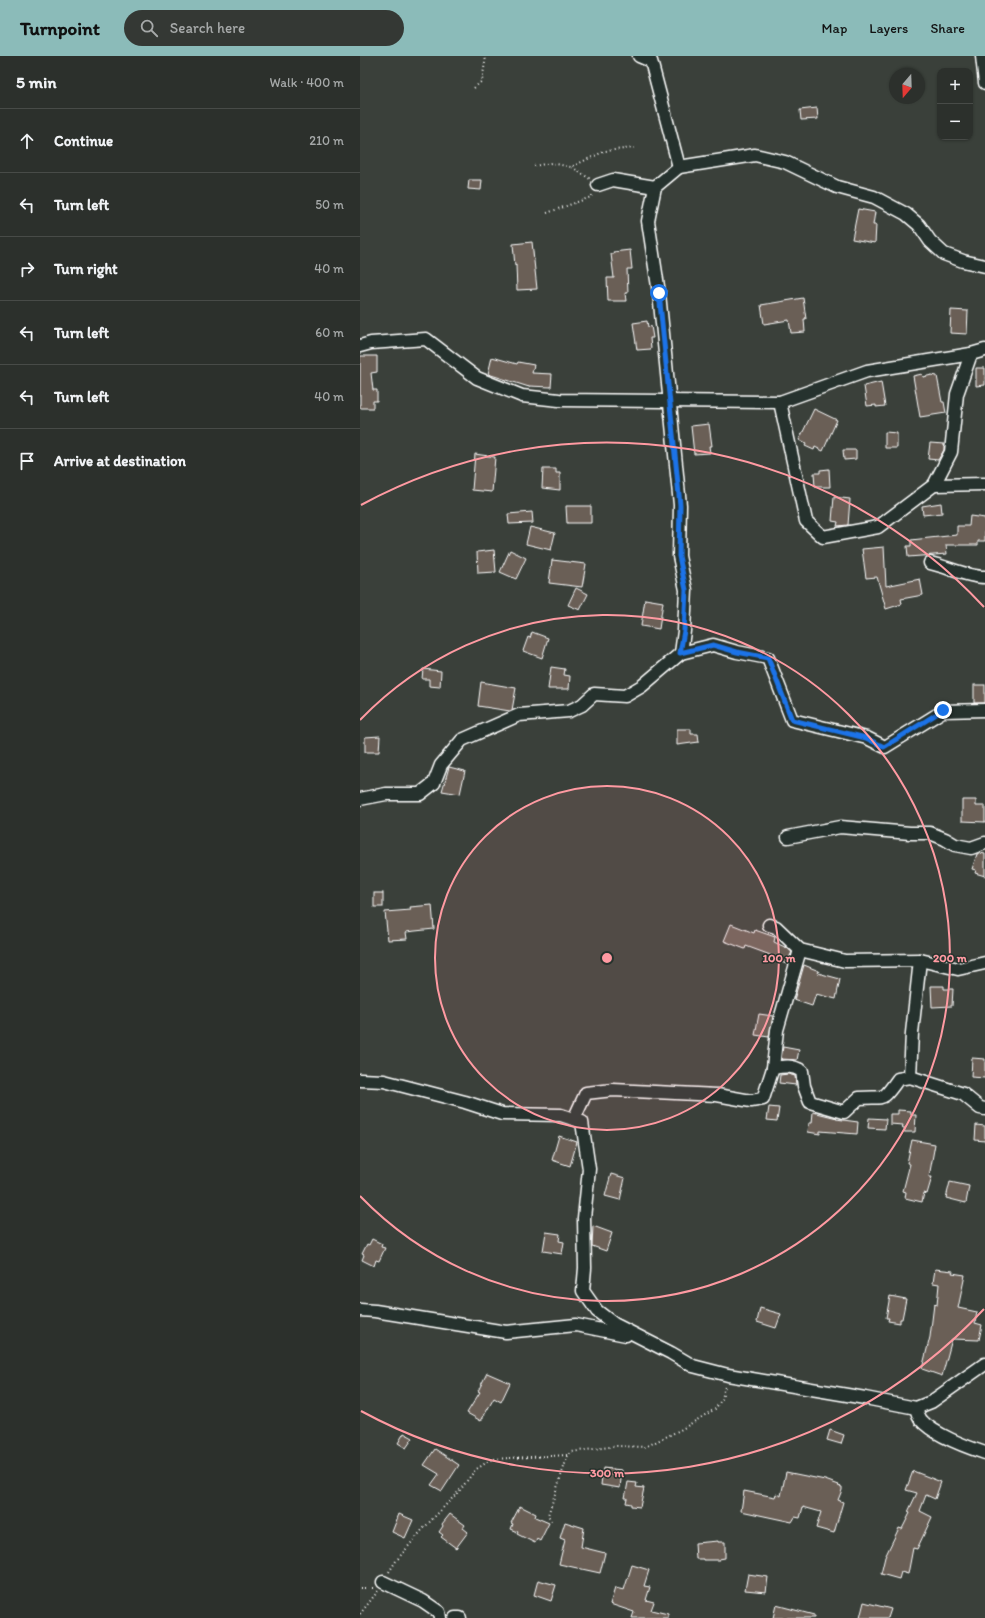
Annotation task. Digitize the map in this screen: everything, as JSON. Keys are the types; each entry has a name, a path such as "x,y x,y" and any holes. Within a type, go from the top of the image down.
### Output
{"street":[{"path":"638,56 651,61 679,167"},
{"path":"982,56 985,83"},
{"path":"680,653 684,631 686,590 679,556 680,505 671,402 659,293 648,222 655,187 679,167 755,155 785,162 837,187 874,197 906,214 920,225 930,241 944,254 963,261 985,266"},
{"path":"598,185 613,180 655,187"},
{"path":"360,346 371,343 426,339 477,378 522,396 559,400 671,402 780,402 867,371 971,354 985,350"},
{"path":"780,402 806,521 823,537 878,527 934,485 951,452 957,394 971,354"},
{"path":"934,485 985,484"},
{"path":"930,563 978,577 985,577"},
{"path":"360,799 386,794 420,794 434,783 441,765 462,740 519,715 569,710 582,705 594,694 625,696 642,686 680,653 713,645 737,652 768,658 792,720 866,738 884,747 943,710 985,710"},
{"path":"788,837 840,827 910,833 930,833 945,839 955,846 971,848 985,843"},
{"path":"769,925 776,927 800,950 845,960 920,960 958,969 985,963"},
{"path":"574,1119 586,1093 613,1090 717,1095 751,1101 763,1099 773,1068 777,1030 800,950"},
{"path":"910,1077 912,1033 920,960"},
{"path":"773,1068 788,1065 802,1071 804,1086 810,1102 844,1112 859,1098 882,1098 887,1095 898,1079 910,1077 963,1094 980,1108 985,1108"},
{"path":"360,1080 384,1081 465,1102 502,1114 561,1115 582,1122 589,1169 584,1218 585,1268 583,1291 598,1311 614,1324 693,1366 728,1375 916,1408 931,1402 985,1364"},
{"path":"360,1310 375,1311 506,1332 576,1325 641,1338"},
{"path":"916,1408 921,1420 941,1435 985,1453"},
{"path":"383,1582 423,1601 439,1612 440,1618"},
{"path":"455,1618 460,1618"}],"path":[{"path":"474,88 482,82 486,56"},
{"path":"571,167 605,151 634,148"},
{"path":"534,166 551,163 571,167 598,185 591,197 547,213"},
{"path":"383,1582 396,1561 422,1529 461,1489 475,1470 492,1459 568,1455 571,1452 617,1446 645,1446 682,1429 715,1409 722,1399 728,1375"},
{"path":"551,1521 548,1514 568,1455"},
{"path":"360,1588 380,1588 360,1614"}],"building":[{"path":"817,108 818,119 801,120 800,110"},
{"path":"469,180 482,180 481,190 468,189"},
{"path":"858,209 875,212 873,225 876,225 875,243 852,239"},
{"path":"532,242 537,289 517,290 513,244"},
{"path":"630,250 632,269 627,269 628,293 625,293 626,301 608,301 607,278 614,278 611,254 614,254 613,252"},
{"path":"803,298 806,319 804,319 805,332 791,333 789,320 764,324 761,305"},
{"path":"951,310 968,311 967,334 950,333"},
{"path":"647,321 648,327 651,326 653,338 650,338 651,349 637,350 633,323"},
{"path":"360,356 377,356 377,372 371,373 373,390 377,390 377,401 373,401 373,408 360,408"},
{"path":"492,357 517,364 518,362 534,365 532,373 552,374 551,387 529,387 488,374"},
{"path":"976,368 985,368 985,385 976,386"},
{"path":"922,374 923,377 932,375 937,376 942,402 944,402 946,413 920,417 913,376"},
{"path":"881,382 885,406 867,406 864,386"},
{"path":"814,409 837,420 823,451 815,447 814,450 805,446 806,444 799,440"},
{"path":"709,424 712,446 709,446 710,453 694,454 691,426"},
{"path":"885,432 897,433 897,448 885,448"},
{"path":"930,443 944,444 944,450 938,460 928,459"},
{"path":"843,450 856,450 856,459 844,460"},
{"path":"475,454 495,457 492,492 472,490"},
{"path":"543,469 556,469 556,473 560,473 560,490 542,488"},
{"path":"829,469 830,487 815,487 814,473 820,473 820,470"},
{"path":"834,497 850,499 848,525 837,526 838,522 832,521"},
{"path":"941,503 942,513 923,515 922,506"},
{"path":"566,506 591,506 591,523 567,523"},
{"path":"532,512 533,523 509,524 508,514"},
{"path":"970,516 985,518 985,541 978,541 978,545 946,545 947,554 908,557 907,546 911,546 911,540 957,535 957,526 969,526"},
{"path":"530,527 555,533 551,550 526,544"},
{"path":"884,547 886,586 920,579 923,595 901,599 902,604 886,609 877,577 866,578 862,549"},
{"path":"494,550 496,572 478,573 477,552"},
{"path":"510,550 526,558 516,579 500,572"},
{"path":"552,560 586,564 582,587 549,583"},
{"path":"576,588 588,594 580,610 568,605"},
{"path":"645,599 663,602 659,629 641,626"},
{"path":"532,632 548,638 542,658 523,651 528,637 530,638"},
{"path":"551,667 565,669 564,675 570,676 569,689 548,689"},
{"path":"423,669 441,671 440,687 429,686 429,679 422,679"},
{"path":"481,682 516,688 512,710 510,711 478,706"},
{"path":"974,685 985,685 985,703 974,703"},
{"path":"677,729 691,729 691,734 698,734 699,742 677,745"},
{"path":"380,736 379,752 365,752 365,737"},
{"path":"449,767 465,771 460,794 442,791"},
{"path":"962,800 976,800 976,806 985,806 985,822 962,821"},
{"path":"977,854 985,854 985,876 975,873 976,870 972,869"},
{"path":"374,893 383,893 383,907 374,907"},
{"path":"432,905 434,929 406,932 407,939 388,940 385,912 411,910 410,907"},
{"path":"731,924 754,933 755,930 775,937 774,942 792,952 786,964 772,958 773,956 746,946 745,949 724,941"},
{"path":"804,965 819,971 818,973 840,979 836,999 816,994 812,1006 794,1000"},
{"path":"931,986 944,986 944,989 953,989 952,1006 932,1007"},
{"path":"759,1014 773,1016 769,1037 755,1035"},
{"path":"783,1047 799,1050 797,1060 781,1059"},
{"path":"972,1058 985,1059 985,1078 971,1077"},
{"path":"788,1074 795,1076 796,1085 779,1083 780,1075"},
{"path":"769,1107 779,1108 777,1121 767,1120"},
{"path":"898,1110 911,1111 911,1115 916,1115 915,1132 904,1132 905,1128 902,1128 903,1125 890,1124 890,1114 898,1114"},
{"path":"813,1112 837,1118 836,1119 858,1122 857,1134 820,1131 820,1134 808,1132 809,1123 812,1123"},
{"path":"869,1118 886,1119 885,1129 868,1128"},
{"path":"976,1125 985,1126 985,1141 975,1140"},
{"path":"559,1136 577,1142 570,1166 552,1160"},
{"path":"912,1140 935,1144 929,1177 932,1177 927,1194 924,1193 922,1202 905,1198 906,1192 903,1191 910,1164 907,1163"},
{"path":"611,1174 625,1178 620,1200 605,1196"},
{"path":"950,1182 969,1186 966,1203 946,1198"},
{"path":"593,1226 612,1233 606,1251 592,1246"},
{"path":"546,1232 560,1234 559,1241 564,1242 562,1254 543,1251"},
{"path":"372,1239 382,1244 381,1247 385,1248 379,1261 376,1260 374,1266 362,1260 364,1255 362,1254 367,1244 369,1245"},
{"path":"935,1269 953,1271 952,1273 965,1275 958,1308 977,1312 975,1323 982,1325 979,1340 952,1339 942,1376 922,1369 930,1337 934,1304 937,1305 939,1284 933,1283"},
{"path":"890,1296 906,1299 900,1323 888,1321 889,1318 886,1318"},
{"path":"760,1308 781,1314 776,1328 757,1322"},
{"path":"487,1373 510,1383 501,1402 494,1398 481,1421 467,1413 480,1392 478,1391"},
{"path":"830,1430 844,1435 841,1444 827,1440"},
{"path":"404,1433 413,1438 406,1448 398,1443"},
{"path":"435,1449 459,1465 442,1491 431,1485 439,1474 424,1465"},
{"path":"603,1468 622,1470 620,1488 601,1485"},
{"path":"913,1471 941,1482 935,1499 926,1495 920,1511 932,1517 917,1549 913,1548 908,1574 901,1572 899,1579 881,1574 885,1557 899,1528 902,1529 910,1513 908,1512 917,1493 906,1490"},
{"path":"786,1472 825,1480 842,1487 838,1500 843,1502 834,1533 816,1528 821,1512 803,1507 800,1518 795,1517 792,1522 741,1511 744,1491 775,1497 776,1494 781,1496"},
{"path":"628,1482 637,1483 636,1487 644,1488 640,1507 631,1506 631,1504 626,1503 627,1498 625,1498"},
{"path":"520,1506 536,1514 535,1517 549,1523 540,1541 537,1539 535,1543 517,1534 518,1532 511,1529 513,1524 511,1523"},
{"path":"399,1514 413,1520 405,1538 392,1532"},
{"path":"450,1514 465,1525 463,1528 468,1532 456,1548 441,1537 443,1535 439,1532 443,1526 442,1524"},
{"path":"565,1522 584,1528 581,1547 605,1553 600,1573 559,1564 565,1540 560,1538"},
{"path":"718,1541 725,1542 725,1558 719,1560 696,1559 695,1543"},
{"path":"632,1565 649,1570 644,1586 650,1587 646,1600 654,1602 651,1610 668,1614 668,1618 632,1618 634,1612 610,1604 615,1588 624,1590"},
{"path":"748,1574 768,1577 766,1592 745,1590"},
{"path":"538,1580 556,1585 551,1601 534,1595"},
{"path":"864,1602 891,1609 888,1618 860,1618"},
{"path":"776,1605 814,1615 814,1618 773,1618"}],"route":[{"path":"659,293 680,505 679,556 686,590 684,631 680,653 713,645 737,652 768,658 792,720 866,738 884,747 943,710"}]}
